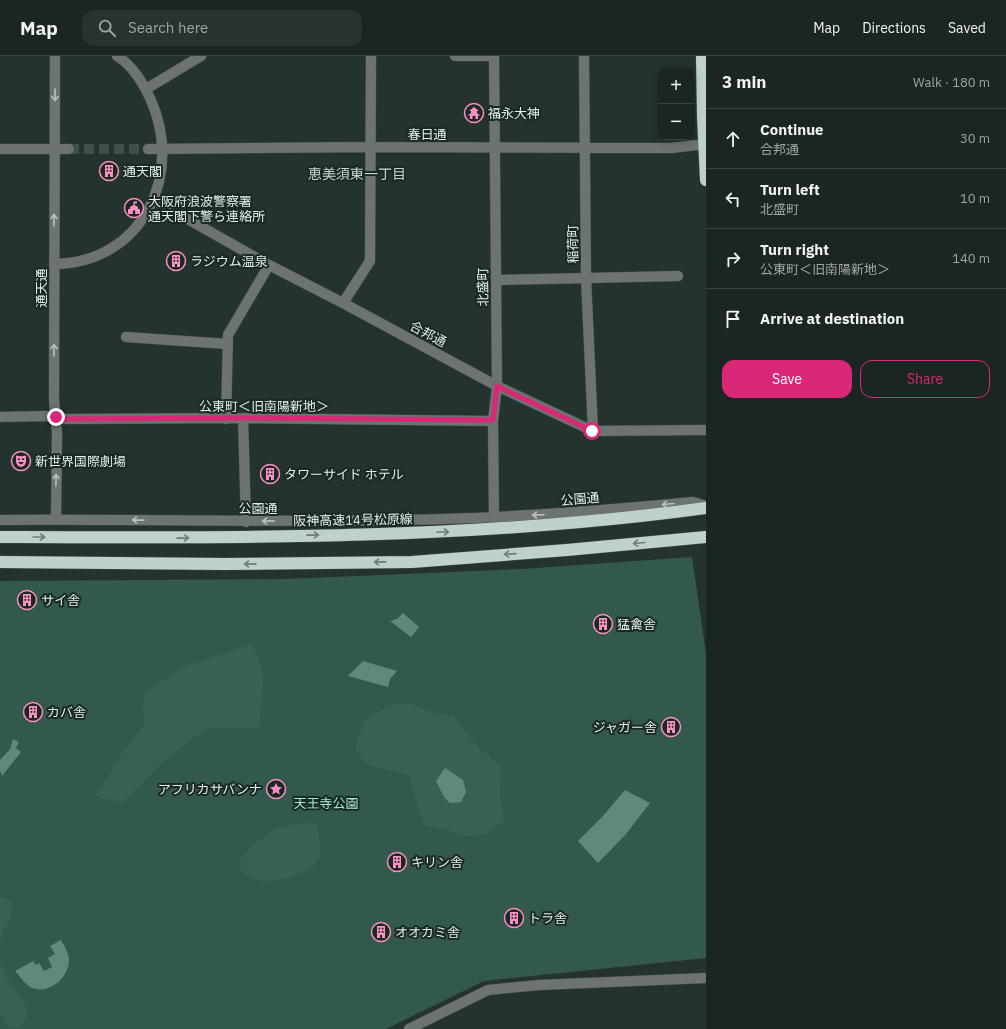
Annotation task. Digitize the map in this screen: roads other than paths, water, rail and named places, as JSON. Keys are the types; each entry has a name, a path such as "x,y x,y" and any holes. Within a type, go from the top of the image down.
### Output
{"highway":[{"path":"702,56 706,180"},
{"name":"阪神高速14号松原線","path":"0,536 174,538 488,530 566,524 706,507"},
{"path":"0,562 225,564 412,562 706,537"}],"street":[{"name":"通天通","path":"55,56 54,400 57,434 56,519"},
{"path":"54,264 79,261 102,254 120,243 134,230 154,200 159,187 163,148 158,118 146,89 138,76 123,60 117,56"},
{"path":"146,89 201,56"},
{"path":"343,303 370,261 371,56"},
{"path":"455,56 494,56"},
{"name":"北盛町","path":"494,56 497,386 493,420 494,517"},
{"name":"稲荷町","path":"584,56 586,278 592,431"},
{"name":"春日通","path":"148,149 370,147 671,148 706,144"},
{"path":"0,149 69,150"},
{"name":"合邦通","path":"154,200 269,265 497,386 592,431 706,430"},
{"path":"226,419 228,335 269,265"},
{"path":"496,280 678,276"},
{"path":"126,338 228,344"},
{"name":"公東町＜旧南陽新地＞","path":"0,417 36,416 64,419 243,418 493,420"},
{"path":"243,418 246,522"},
{"name":"公園通","path":"0,520 56,519 246,522 442,519 556,514 693,502 706,507"},
{"path":"409,1029 488,990 539,985 706,978"}],"tunnel":[{"path":"69,149 148,149"}],"place":[{"name":"福永大神","path":"474,113"},
{"name":"通天閣","path":"109,171"},
{"name":"大阪府浪波警察署 通天閣下警ら連絡所","path":"134,208"},
{"name":"ラジウム温泉","path":"176,261"},
{"name":"新世界国際劇場","path":"21,461"},
{"name":"タワーサイド ホテル","path":"270,474"},
{"name":"サイ舎","path":"27,600"},
{"name":"猛禽舎","path":"603,624"},
{"name":"カバ舎","path":"33,712"},
{"name":"ジャガー舎","path":"671,727"},
{"name":"アフリカサバンナ","path":"276,789"},
{"name":"キリン舎","path":"397,862"},
{"name":"トラ舎","path":"514,918"},
{"name":"オオカミ舎","path":"381,932"}],"district":[{"name":"恵美須東一丁目","path":"357,174"}],"park label":[{"name":"天王寺公園","path":"326,803"}]}
